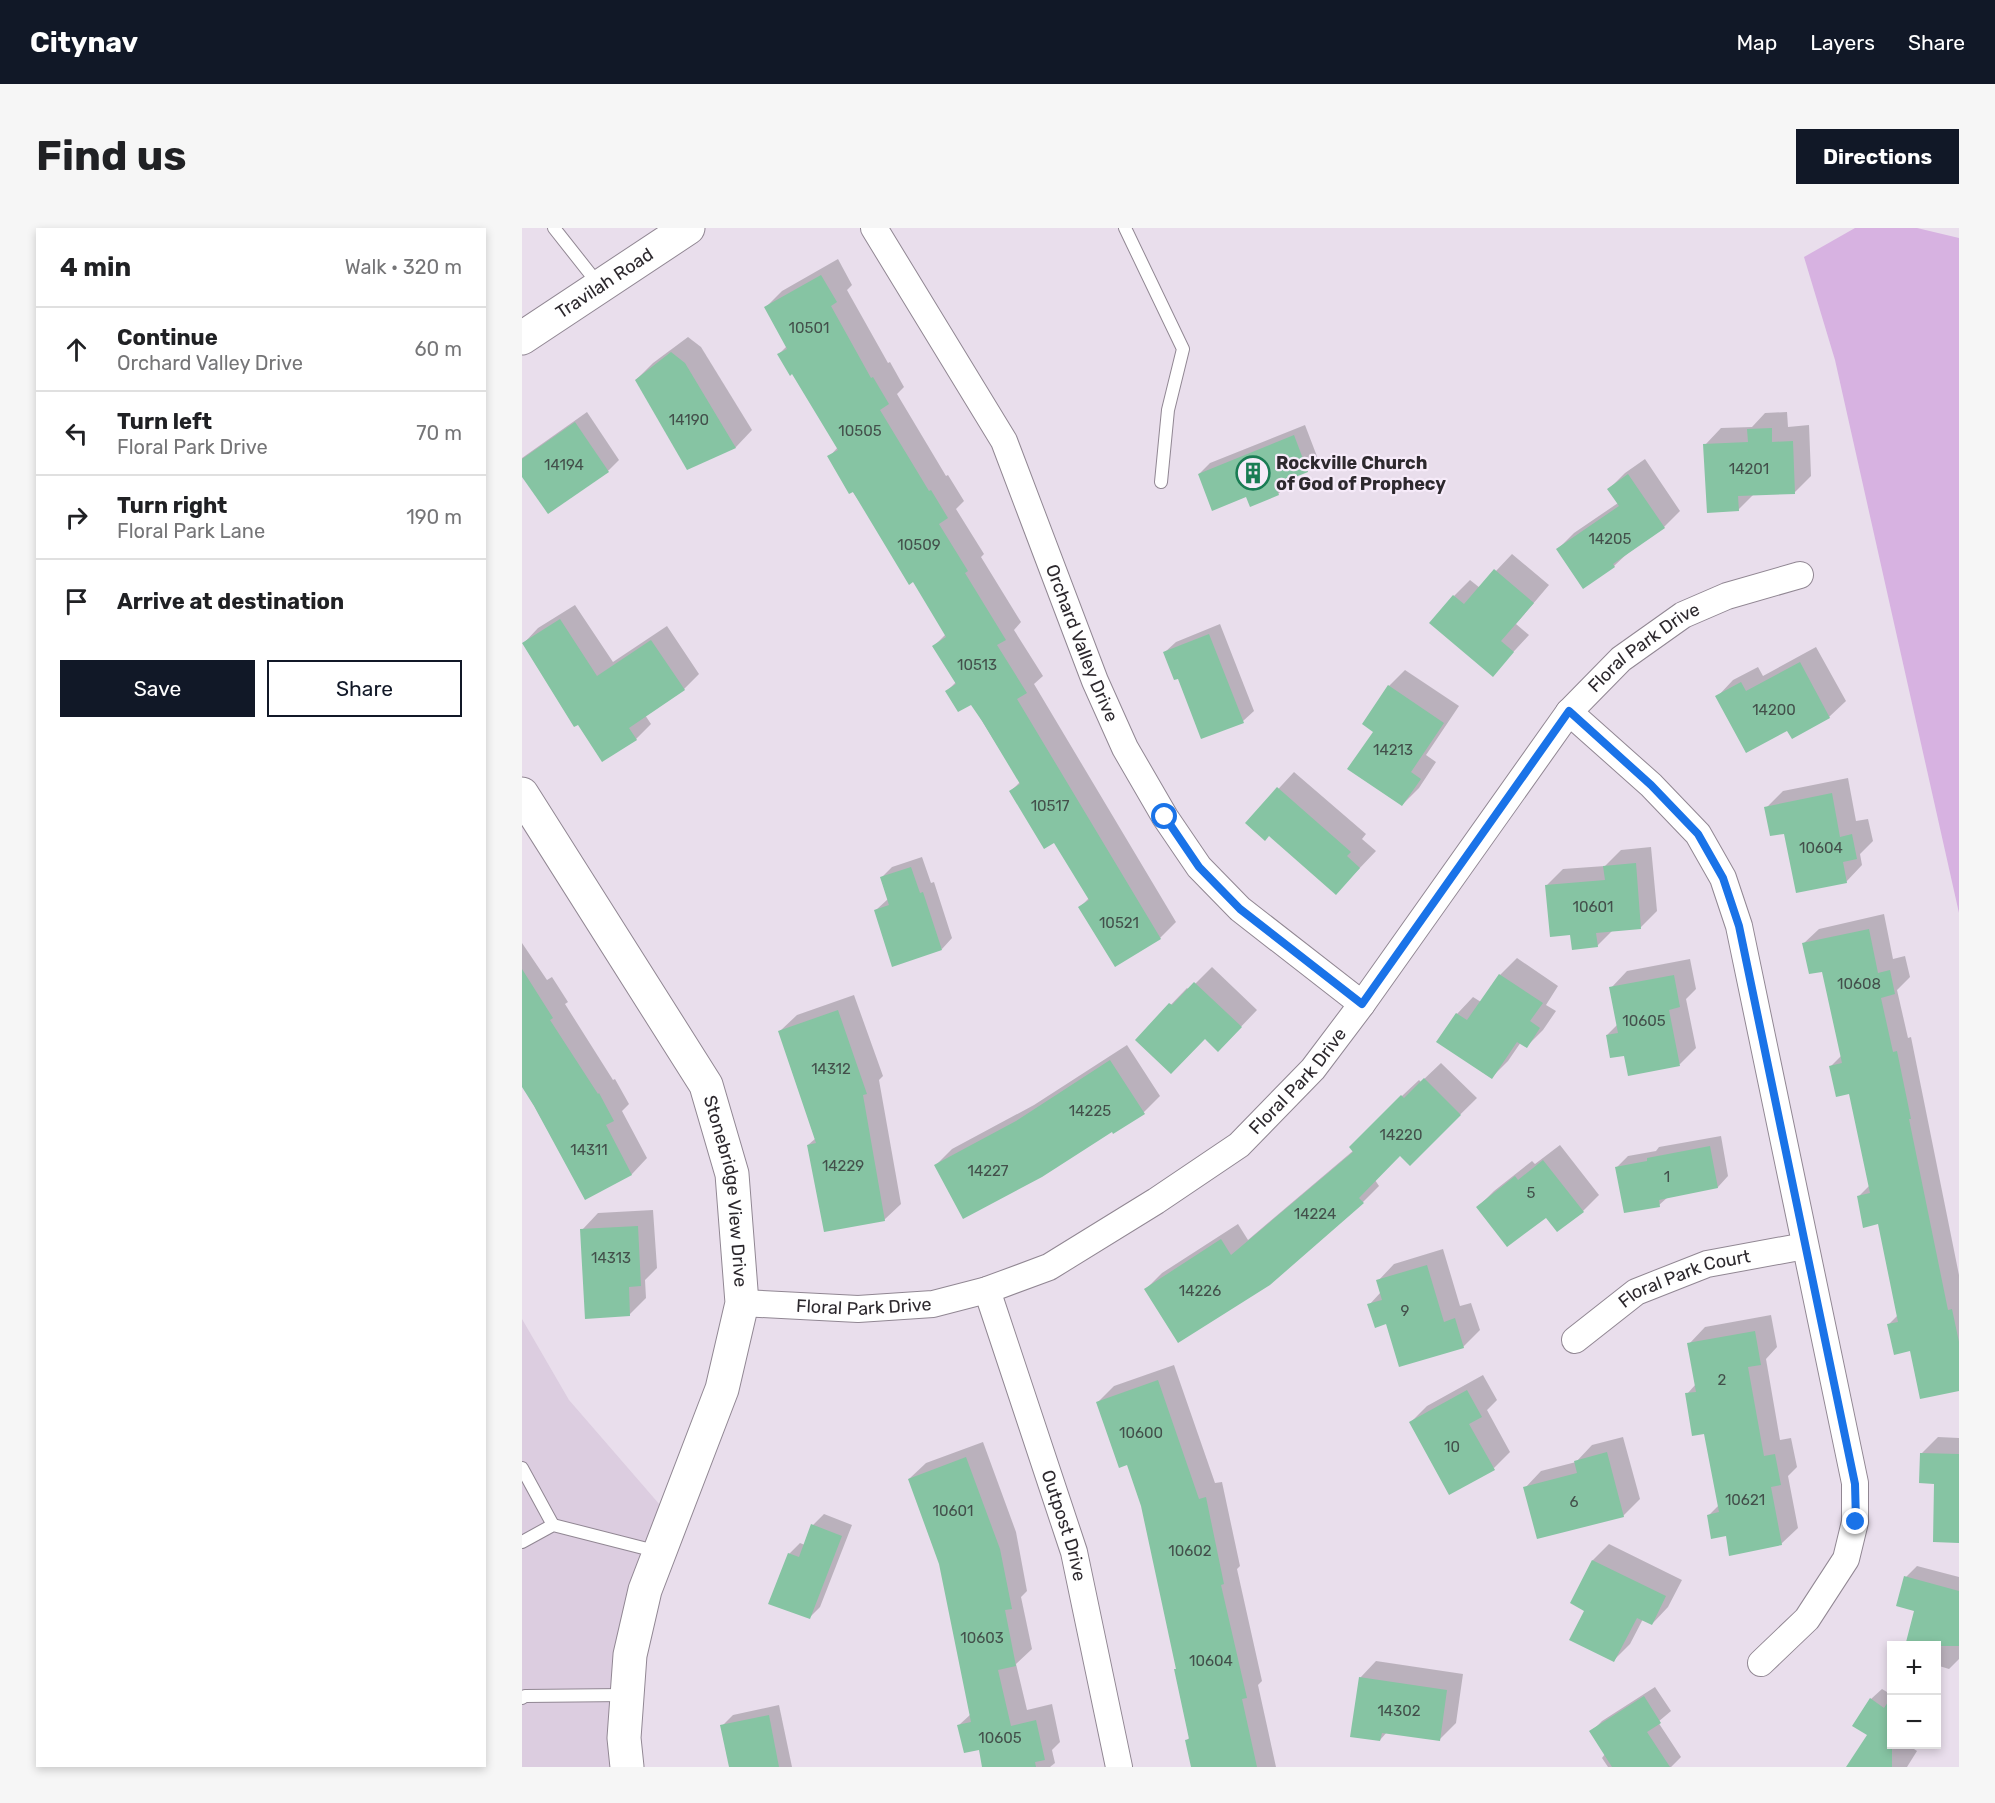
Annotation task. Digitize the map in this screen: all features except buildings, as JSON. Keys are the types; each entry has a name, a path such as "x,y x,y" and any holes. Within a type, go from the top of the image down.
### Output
{"street":[{"name":"Travilah Road","path":"522,338 688,228"},
{"name":"Orchard Valley Drive","path":"874,228 1004,441 1095,681 1125,748 1165,817 1199,867 1240,909 1362,1004"},
{"name":"Floral Park Drive","path":"742,1303 858,1309 933,1304 987,1290 1049,1266 1156,1201 1239,1145 1312,1069 1362,1004 1569,711 1621,658 1683,615 1727,596 1800,575"},
{"path":"1569,711 1651,785 1698,834 1723,878 1739,926 1855,1484 1856,1522 1846,1559 1807,1619 1761,1663"},
{"name":"Stonebridge View Drive","path":"522,794 706,1085 732,1174 742,1303 722,1389 645,1590 632,1644 624,1738 627,1767"},
{"name":"Floral Park Court","path":"1575,1340 1636,1292 1707,1264 1805,1246"},
{"name":"Outpost Drive","path":"987,1290 1074,1552 1119,1767"}],"lane":[{"path":"554,228 600,286"},
{"path":"1125,228 1183,349 1168,410 1161,482"},
{"path":"522,1468 553,1525"},
{"path":"522,1542 553,1525 660,1552"},
{"path":"522,1698 525,1696 627,1695"}],"shaded area":[{"path":"1855,228 1917,228 1959,238 1959,913 1835,360 1804,257"},
{"path":"522,1319 569,1400 673,1520 645,1590 627,1767 522,1767"}],"place":[{"name":"Rockville Church of God of Prophecy","path":"1253,473"}],"route":[{"path":"1165,817 1199,867 1240,909 1362,1004 1569,711 1651,785 1698,834 1723,878 1739,926 1855,1484 1856,1522"}]}
